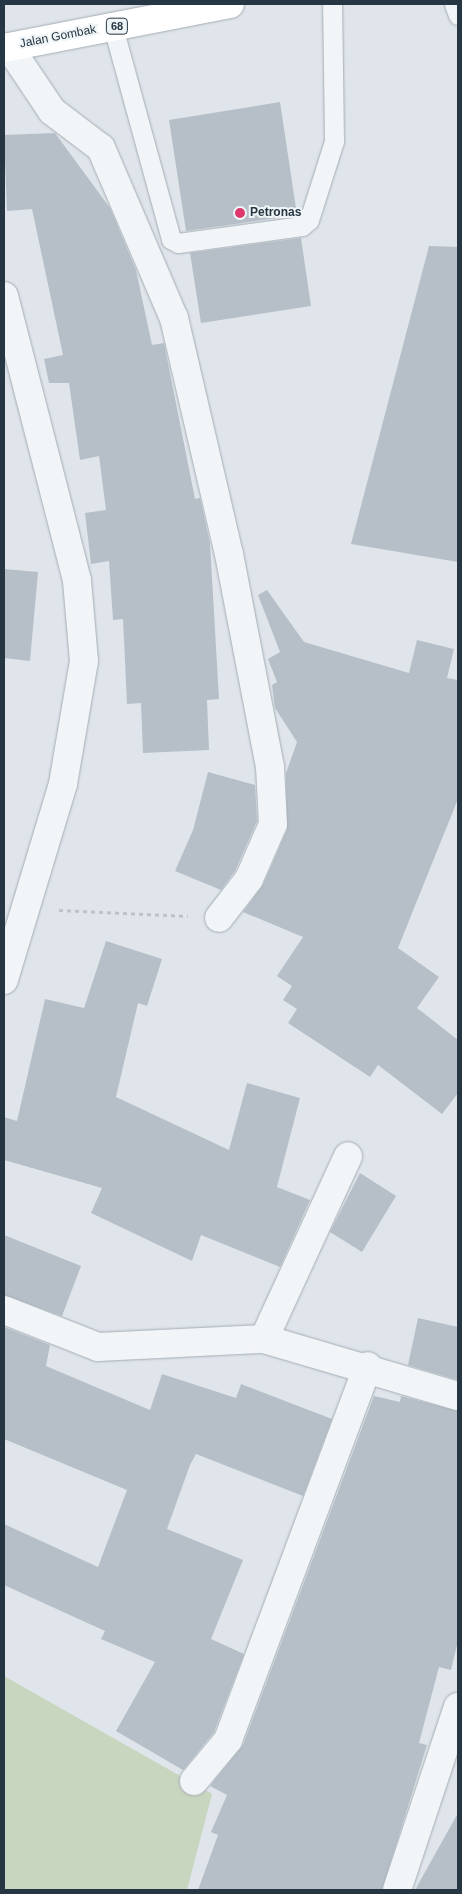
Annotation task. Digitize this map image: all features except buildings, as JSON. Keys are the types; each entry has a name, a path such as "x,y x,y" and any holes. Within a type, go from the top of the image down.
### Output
{"main road":[{"name":"Jalan Gombak","path":"6,47 230,4"}],"street":[{"path":"6,47 52,111 100,148 174,318 229,554 270,767 273,824 249,879 218,918"},
{"path":"4,296 77,582 84,661 63,784 4,980"},
{"path":"264,1340 348,1156"},
{"path":"4,1310 98,1347 264,1340 368,1366 458,1396"},
{"path":"194,1781 228,1740 368,1366"},
{"path":"397,1890 448,1783 458,1707"}],"lane":[{"path":"113,27 171,239 178,243 302,226 309,220 334,141 332,4"},
{"path":"454,4 458,15"}],"path":[{"path":"26,908 218,918"}],"green space":[{"path":"4,1676 212,1794 187,1890 4,1890"}],"place":[{"name":"Petronas","path":"240,213"}]}
